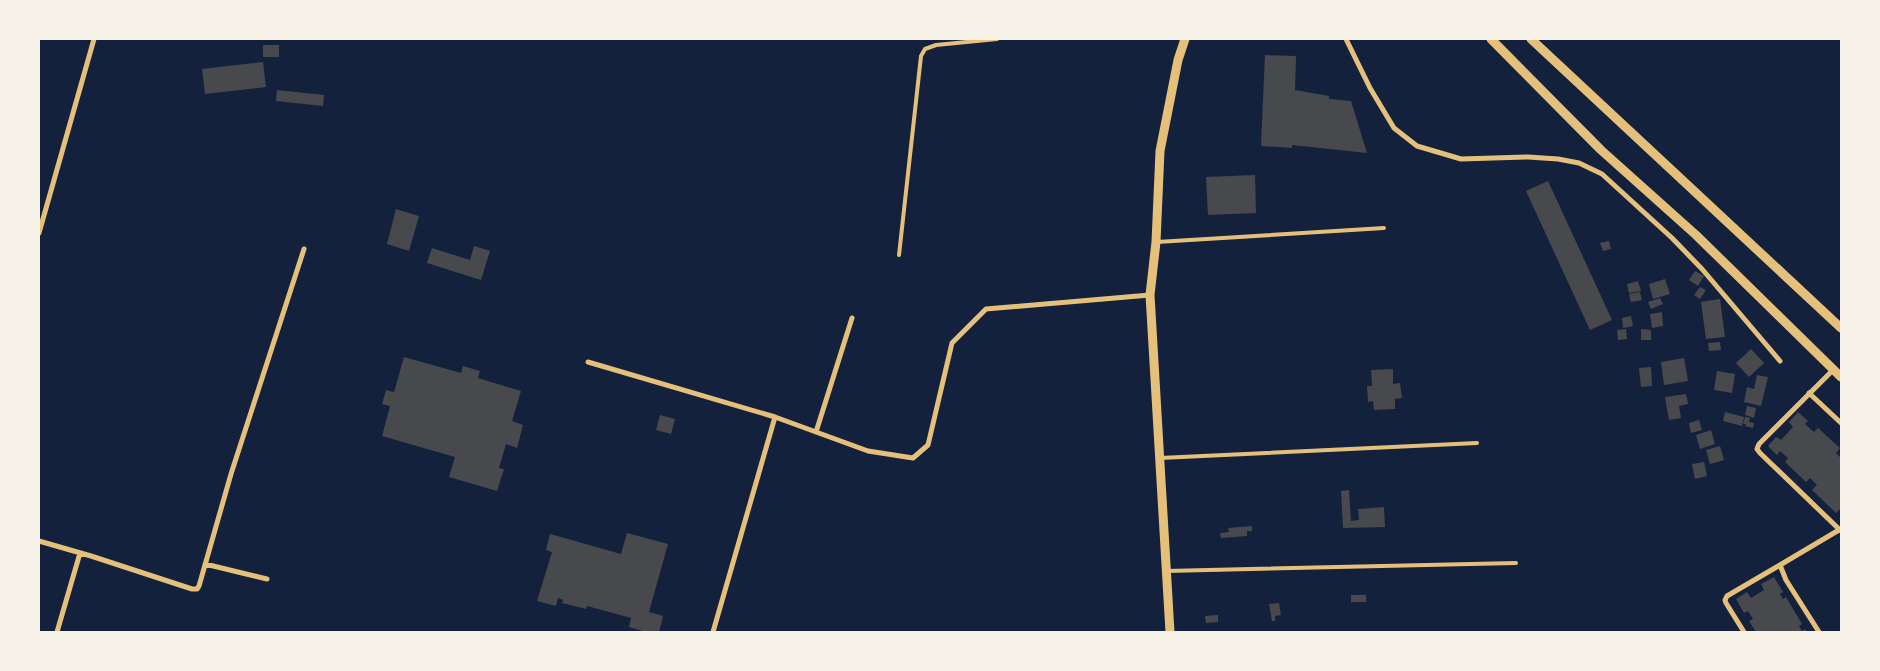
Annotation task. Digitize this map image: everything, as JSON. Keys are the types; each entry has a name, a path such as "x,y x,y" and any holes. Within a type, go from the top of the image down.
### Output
{"street":[{"path":"39,233 94,39"},
{"path":"1170,632 1150,295 1156,242 1160,151 1178,60 1185,39"},
{"path":"1346,39 1370,88 1394,128 1417,146 1461,159 1528,157 1558,159 1579,163 1602,174 1678,244 1702,269 1780,361"},
{"path":"1491,39 1601,150 1696,235 1841,377"},
{"path":"1531,39 1841,328"},
{"path":"39,542 197,589 230,474 304,248"},
{"path":"588,362 775,417 868,451 913,458 928,444 952,343 986,309 1150,295"},
{"path":"816,432 852,318"},
{"path":"1744,632 1726,603 1727,596 1840,531 1757,449 1759,444 1834,369"},
{"path":"1809,393 1841,423"},
{"path":"713,632 775,417"},
{"path":"57,632 80,553"},
{"path":"205,564 267,579"},
{"path":"1780,565 1786,580 1819,632"}],"lane":[{"path":"899,255 921,56 925,49 936,46 997,39"},
{"path":"1156,242 1384,228"},
{"path":"1160,458 1477,443"},
{"path":"1166,571 1516,562"}],"building":[{"path":"263,45 279,45 279,57 263,57"},
{"path":"1265,55 1296,56 1295,90 1329,96 1329,99 1351,101 1367,153 1292,145 1292,148 1261,146"},
{"path":"263,62 266,87 205,94 202,69"},
{"path":"277,90 324,95 323,106 276,101"},
{"path":"1255,175 1256,213 1208,215 1206,177"},
{"path":"1548,181 1612,320 1590,330 1526,191"},
{"path":"396,209 419,216 409,251 387,244"},
{"path":"1609,241 1611,249 1603,251 1600,243"},
{"path":"474,246 490,251 481,280 427,263 432,248 470,260"},
{"path":"1695,271 1704,276 1698,286 1689,280"},
{"path":"1665,279 1670,294 1653,299 1649,284"},
{"path":"1638,281 1641,291 1629,293 1627,284"},
{"path":"1700,287 1706,290 1700,299 1694,295"},
{"path":"1640,292 1642,300 1631,302 1629,294"},
{"path":"1660,298 1663,304 1651,309 1648,302"},
{"path":"1720,299 1725,337 1706,339 1701,302"},
{"path":"1662,312 1663,326 1652,328 1650,314"},
{"path":"1631,316 1633,326 1623,328 1622,318"},
{"path":"1626,329 1627,339 1618,340 1617,330"},
{"path":"1641,329 1651,330 1651,340 1641,340"},
{"path":"1720,342 1721,350 1709,351 1708,343"},
{"path":"1751,349 1764,363 1749,377 1736,363"},
{"path":"404,357 461,373 463,366 480,371 478,378 521,391 512,421 523,425 517,448 506,444 499,468 504,469 497,491 449,477 455,457 382,436 390,406 382,404 386,390 394,392"},
{"path":"1684,358 1688,381 1664,385 1661,362"},
{"path":"1651,367 1652,386 1641,387 1639,368"},
{"path":"1393,369 1393,384 1400,383 1402,398 1395,399 1395,409 1374,410 1373,401 1368,402 1367,386 1372,386 1371,370"},
{"path":"1717,371 1735,374 1732,393 1714,390"},
{"path":"1757,375 1768,377 1761,406 1744,402 1747,387 1754,389"},
{"path":"1686,394 1688,404 1679,406 1681,418 1669,420 1665,397"},
{"path":"1747,406 1756,408 1754,418 1745,415"},
{"path":"1725,412 1744,417 1742,426 1723,421"},
{"path":"1798,412 1808,421 1805,424 1814,432 1818,428 1840,448 1836,453 1841,458 1841,510 1836,513 1812,490 1817,485 1810,478 1806,482 1785,462 1788,458 1780,451 1777,455 1768,446 1776,437 1781,440 1793,427 1789,422"},
{"path":"660,415 675,419 671,434 656,430"},
{"path":"1745,417 1750,418 1749,422 1754,423 1753,428 1743,424"},
{"path":"1699,420 1702,430 1691,433 1689,423"},
{"path":"1711,430 1715,444 1700,449 1696,435"},
{"path":"1720,446 1724,460 1710,464 1706,450"},
{"path":"1704,462 1707,476 1695,479 1692,464"},
{"path":"1349,490 1351,521 1359,520 1358,509 1384,507 1385,527 1343,528 1341,491"},
{"path":"1252,526 1252,531 1247,531 1247,536 1221,538 1220,533 1229,532 1228,528"},
{"path":"627,533 668,544 649,612 663,616 659,632 646,632 629,627 631,618 587,606 586,609 562,603 563,600 558,598 556,606 537,601 552,552 546,550 550,534 621,554"},
{"path":"1774,577 1783,592 1780,594 1783,599 1786,597 1802,624 1799,626 1802,631 1805,629 1807,632 1756,632 1749,621 1753,619 1748,611 1744,613 1736,599 1747,592 1751,598 1764,590 1761,584"},
{"path":"1351,595 1366,595 1366,602 1351,602"},
{"path":"1279,603 1281,615 1275,616 1275,621 1272,621 1269,604"},
{"path":"1218,615 1218,622 1206,623 1205,616"}]}
